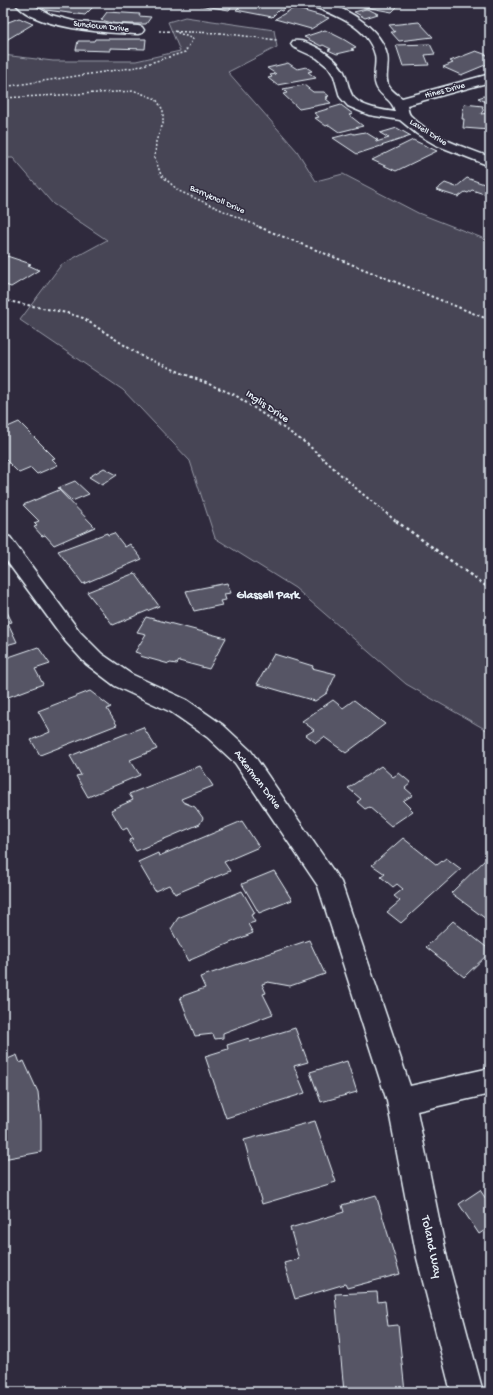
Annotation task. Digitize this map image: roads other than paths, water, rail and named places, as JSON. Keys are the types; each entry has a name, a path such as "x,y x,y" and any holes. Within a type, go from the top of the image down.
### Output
{"street":[{"name":"Sundown Drive","path":"21,3 31,10 46,17 68,23 102,28 138,30"},
{"path":"314,3 344,15 370,35 381,56 380,75 383,89 399,103"},
{"path":"297,44 325,56 339,73 348,98 356,105 377,113 403,117"},
{"name":"Hines Drive","path":"399,103 490,78"},
{"name":"Lavell Drive","path":"399,103 403,117 420,130 440,142 490,162"},
{"name":"Ackerman Drive","path":"3,542 73,637 94,659 123,680 185,710 215,731 243,757 329,882 401,1101"},
{"path":"401,1101 490,1081"},
{"name":"Toland Way","path":"401,1101 432,1258 467,1392"}],"district":[{"name":"Glassell Park","path":"268,596"}]}
